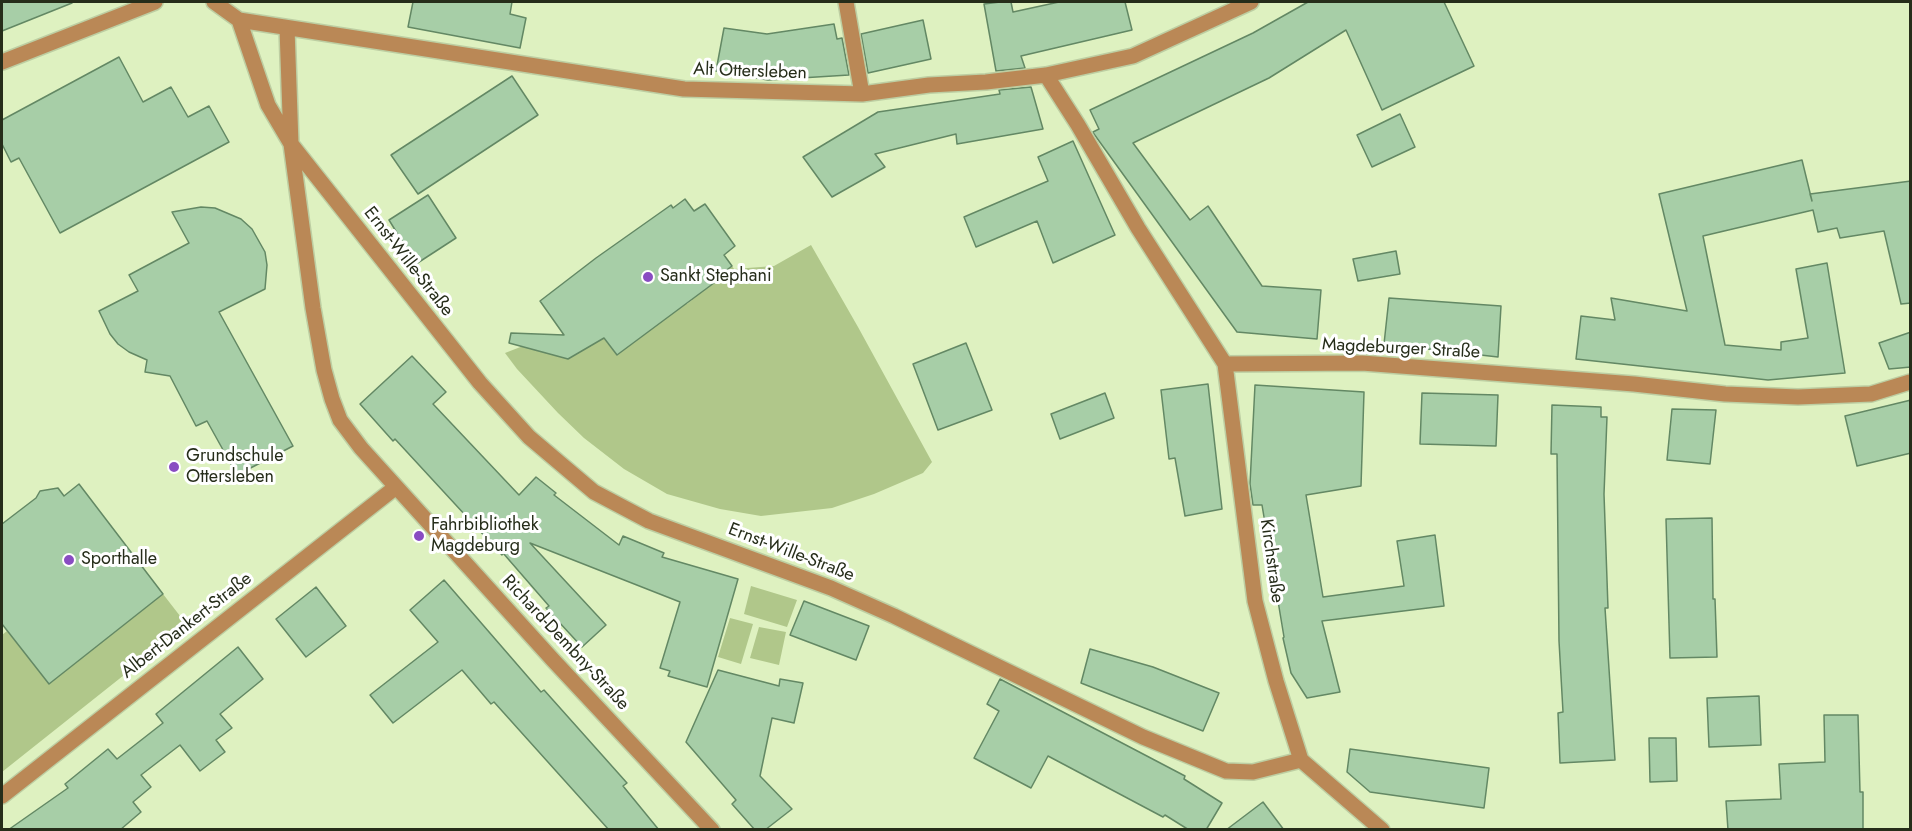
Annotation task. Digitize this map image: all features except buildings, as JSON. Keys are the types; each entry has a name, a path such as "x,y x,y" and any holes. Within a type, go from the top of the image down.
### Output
{"street":[{"path":"2,62 155,2"},
{"path":"214,2 239,20"},
{"path":"846,2 861,94"},
{"name":"Alt Ottersleben","path":"239,20 684,89 861,94 929,85 986,82 1046,75 1133,56 1251,2"},
{"name":"Richard-Dembny-Straße","path":"239,20 268,105 291,144"},
{"name":"Richard-Dembny-Straße","path":"287,28 291,144 313,308 324,370 332,399 348,432 553,660 712,830"},
{"path":"1046,75 1138,228 1225,364"},
{"name":"Ernst-Wille-Straße","path":"291,144 452,350 494,399 550,456 599,495 649,521 831,588 894,616 1143,737 1227,771 1253,772 1301,759"},
{"name":"Magdeburger Straße","path":"1225,364 1362,363 1622,383 1725,394 1798,397 1871,394 1911,382"},
{"name":"Kirchstraße","path":"1225,364 1255,601 1276,681 1301,759"},
{"name":"Albert-Dankert-Straße","path":"2,796 396,487"},
{"path":"1301,759 1382,830"}],"green space":[{"path":"811,245 932,462 923,473 874,494 832,508 761,516 720,509 667,494 624,469 584,438 517,369 505,353 541,339 570,351 573,356 601,335 617,355 684,300 687,304 692,300 689,296 714,279 717,283 723,279 720,275 732,266 734,269 774,266"},
{"path":"751,586 797,600 787,627 744,614"},
{"path":"163,594 187,625 2,772 2,635 7,631 49,684"},
{"path":"730,618 753,624 741,664 718,657"},
{"path":"759,627 786,632 779,665 750,658"}],"place":[{"name":"Sankt Stephani","path":"648,277"},
{"name":"Grundschule Ottersleben","path":"174,467"},
{"name":"Fahrbibliothek Magdeburg","path":"419,536"},
{"name":"Sporthalle","path":"69,560"}]}
